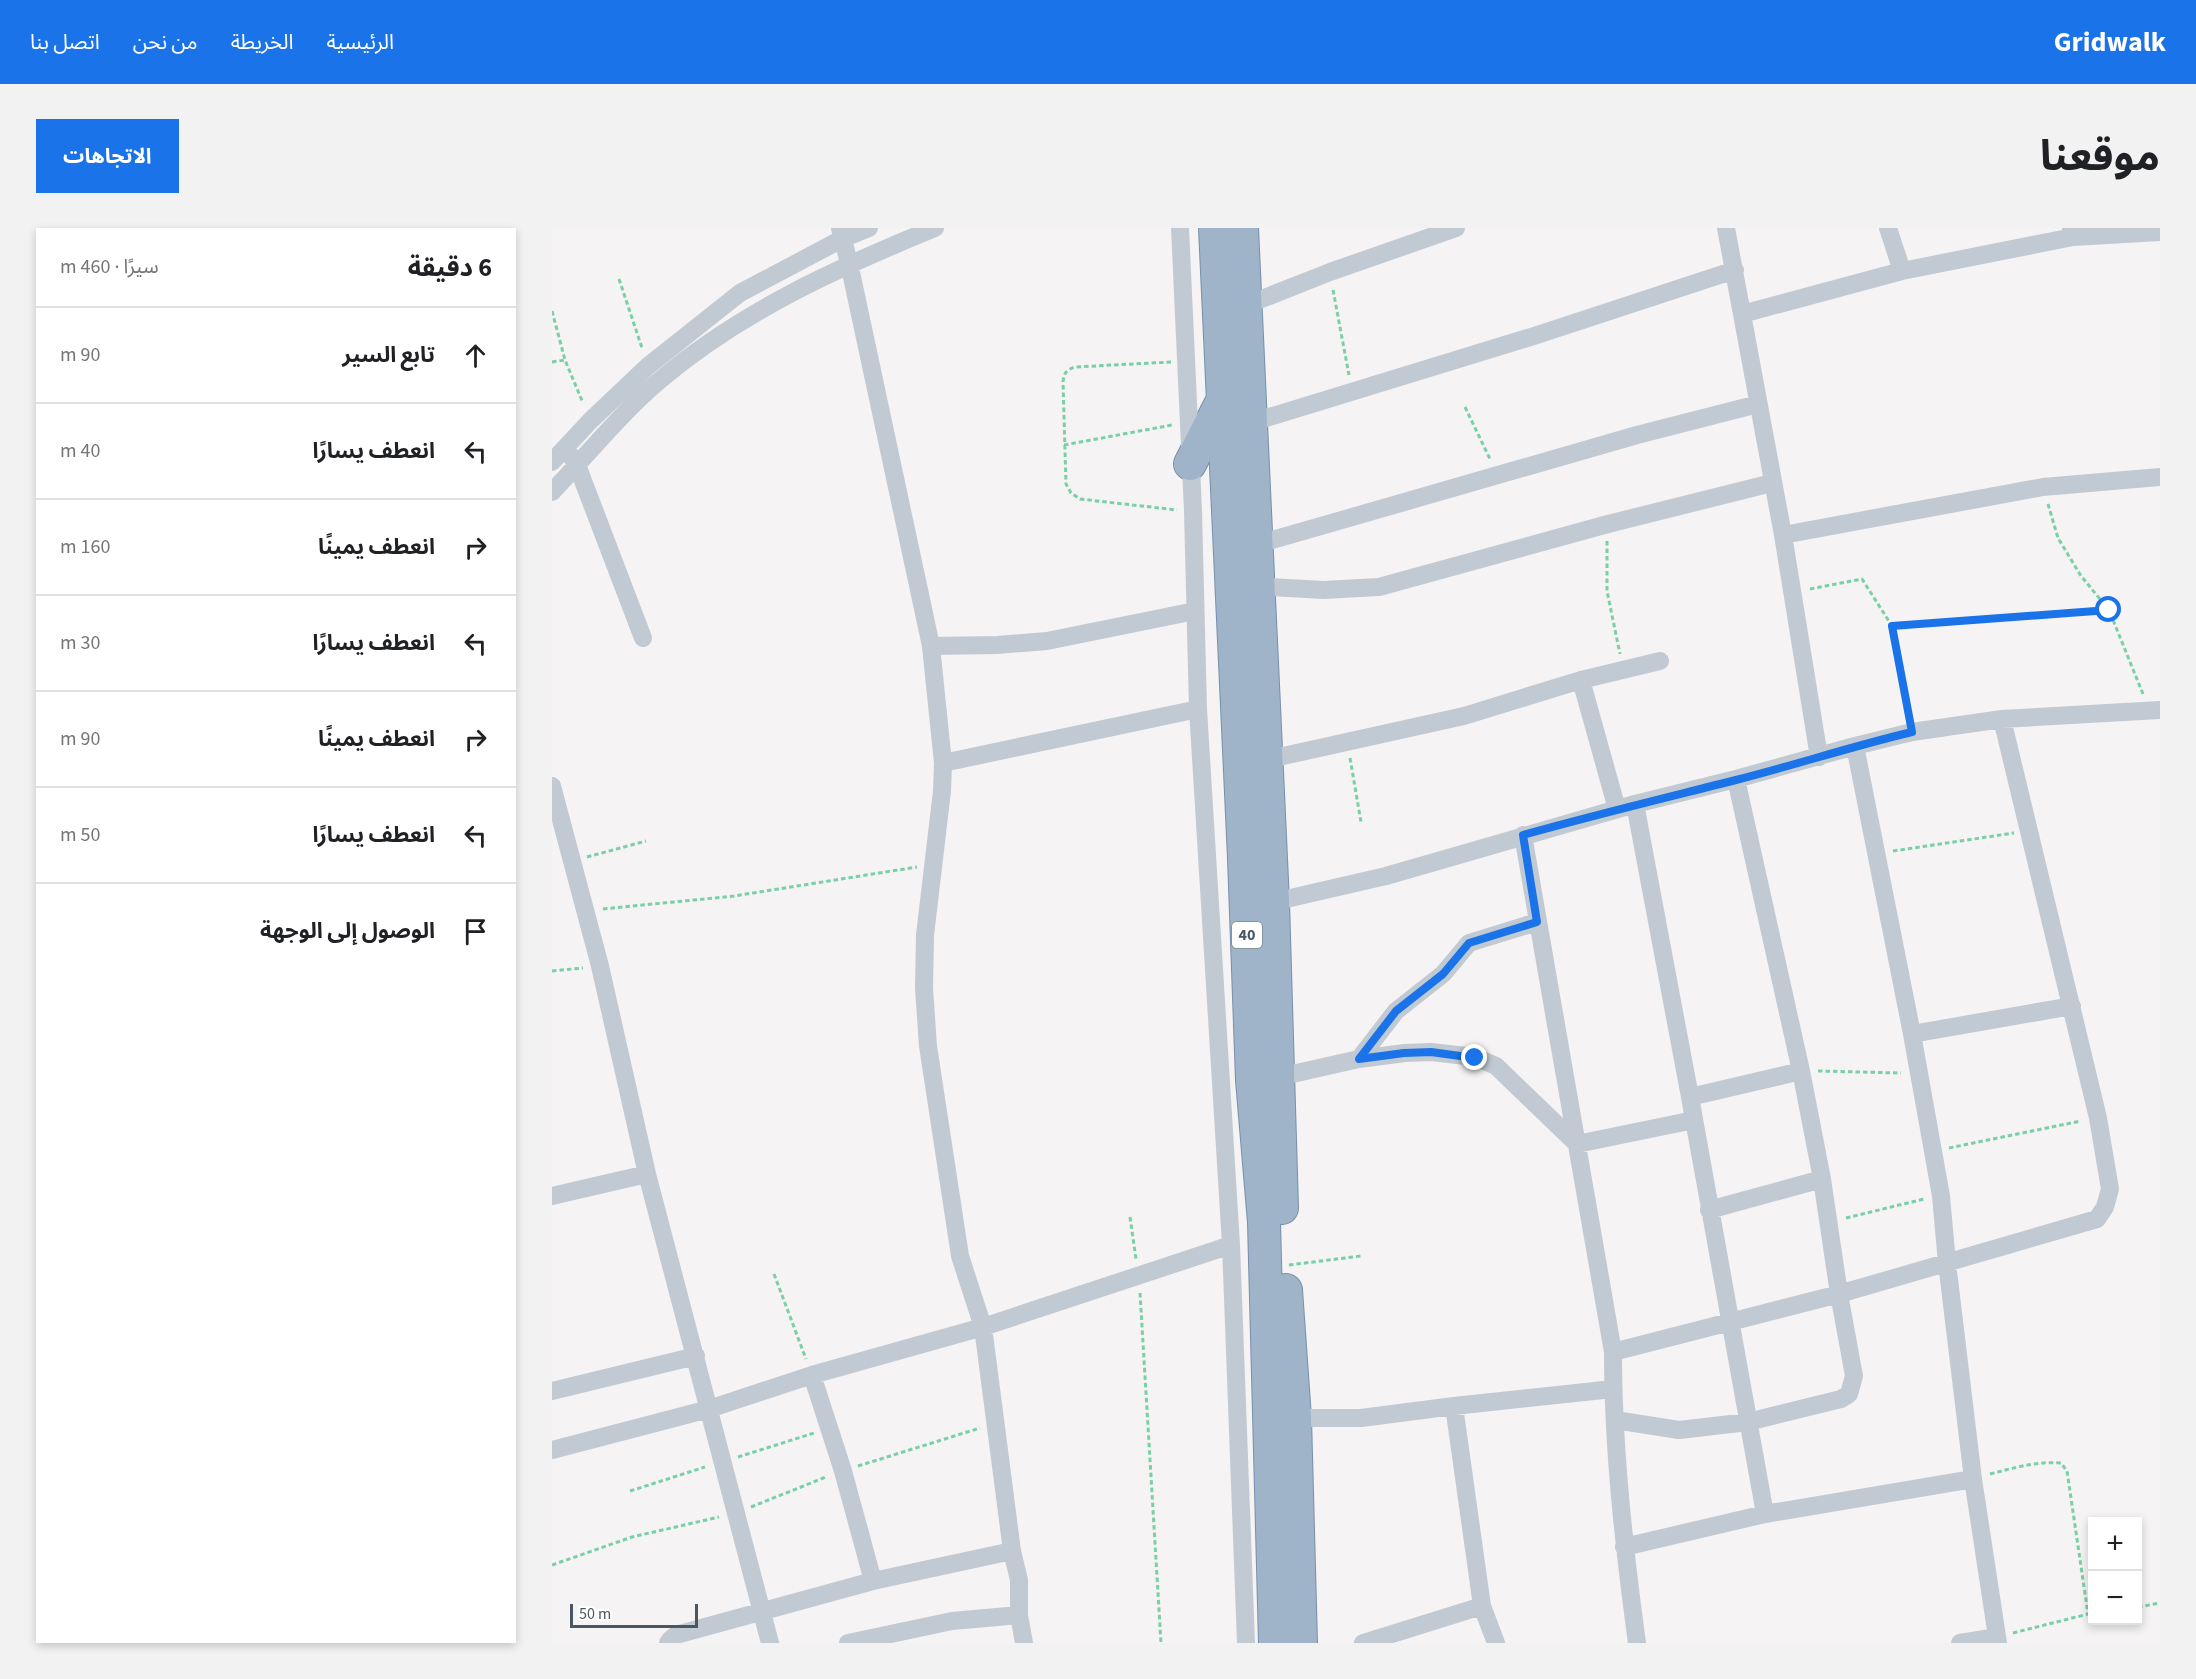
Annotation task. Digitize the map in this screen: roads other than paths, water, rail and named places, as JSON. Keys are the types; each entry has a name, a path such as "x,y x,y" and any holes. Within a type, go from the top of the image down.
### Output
{"highway":[{"name":"40","path":"1215,228 1222,400 1265,760 1273,902 1265,1079 1264,1222 1275,1643"},
{"name":"40","path":"1242,228 1255,546 1244,586 1244,858 1284,1265 1295,1419 1301,1643"},
{"path":"1190,464 1222,400"}],"street":[{"path":"552,462 590,421 648,366 741,293 841,234 869,228"},
{"path":"552,492 607,430 659,381 699,349 754,313 849,263 935,228"},
{"path":"1180,228 1198,709 1231,1245 1246,1643"},
{"path":"1244,306 1330,272 1456,228"},
{"path":"1726,228 1783,535 1819,757"},
{"path":"1888,228 1902,271"},
{"path":"1742,314 1902,271 2072,232 2160,232"},
{"path":"841,234 931,646 943,763 942,791 925,935 924,988 928,1046 960,1256 983,1328 1012,1551 1019,1580 1019,1615 1024,1643"},
{"path":"1250,423 1534,336 1735,270"},
{"path":"1255,546 1637,435 1758,404"},
{"path":"566,447 577,465 643,638"},
{"path":"1783,535 2043,488 2160,477"},
{"path":"1244,586 1323,590 1379,587 1608,524 1772,483"},
{"path":"931,646 997,645 1047,640 1195,611"},
{"path":"1265,760 1464,716 1581,680 1660,661"},
{"path":"1581,680 1617,809"},
{"path":"943,763 1198,709"},
{"path":"1273,902 1386,876 1635,804 1912,732 2002,719 2155,710"},
{"path":"1613,1352 1839,1294 2097,1219 2105,1207 2110,1189 2098,1118 2002,719"},
{"path":"1855,746 1912,1034 1941,1196 1973,1479 1998,1640 1960,1643"},
{"path":"1615,1420 1679,1430 1748,1422 1841,1399 1849,1394 1854,1376 1822,1179 1801,1071 1737,779"},
{"path":"552,786 600,966 647,1174 770,1643"},
{"path":"1635,804 1765,1514"},
{"path":"1523,835 1613,1352 1613,1389 1624,1547 1637,1643"},
{"path":"1208,861 1244,858"},
{"path":"1359,1059 1396,1011 1443,974 1469,943 1537,922"},
{"path":"1912,1034 2072,1006"},
{"path":"1265,1079 1359,1059 1404,1053 1431,1052 1475,1058 1496,1066 1577,1144"},
{"path":"1690,1097 1801,1071"},
{"path":"1577,1144 1694,1120"},
{"path":"552,1196 647,1174"},
{"path":"1709,1210 1822,1179"},
{"path":"552,1450 709,1409 812,1375 983,1328 1231,1245"},
{"path":"552,1391 696,1356"},
{"path":"812,1375 843,1471 873,1581"},
{"path":"1295,1419 1361,1418 1613,1389"},
{"path":"1454,1406 1482,1606 1496,1643"},
{"path":"1624,1547 1765,1514 1973,1479"},
{"path":"668,1643 676,1635 873,1581 1012,1551"},
{"path":"1363,1643 1482,1606"},
{"path":"848,1643 952,1620 1019,1615"}]}
